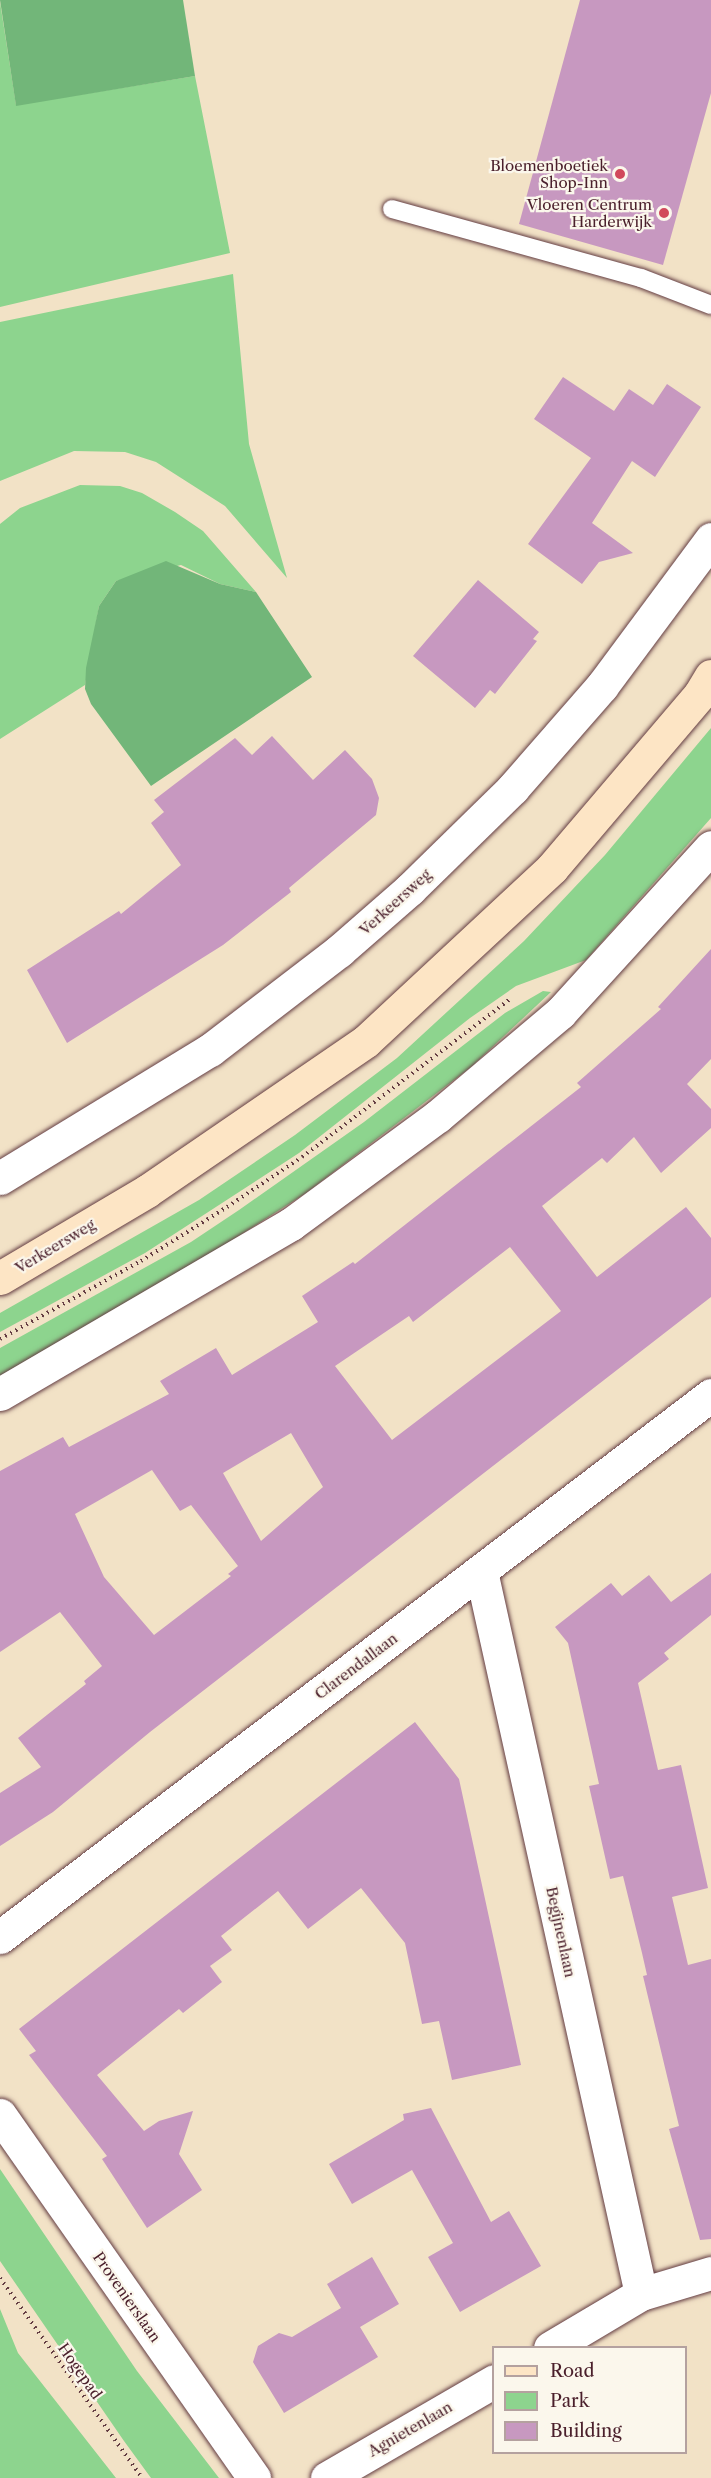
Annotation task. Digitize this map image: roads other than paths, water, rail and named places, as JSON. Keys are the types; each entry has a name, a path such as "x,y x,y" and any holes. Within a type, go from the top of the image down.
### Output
{"main road":[{"name":"Verkeersweg","path":"0,1278 147,1191 366,1041 552,868 708,685"}],"street":[{"name":"Verkeersweg","path":"0,1178 210,1050 330,958 410,889 513,788 602,686 711,539"},
{"path":"0,1394 291,1224 438,1116 560,1013 711,847"},
{"name":"Clarendallaan","path":"0,1937 711,1395"},
{"name":"Begijnenlaan","path":"481,1571 641,2294"},
{"name":"Provenierslaan","path":"0,2115 254,2478"},
{"path":"553,2346 641,2294 711,2273"},
{"name":"Agnietenlaan","path":"327,2478 492,2382"}],"lane":[{"path":"392,209 641,278 711,306"}],"place":[{"name":"Bloemenboetiek Shop-Inn","path":"620,174"},
{"name":"Vloeren Centrum Harderwijk","path":"664,213"}]}
